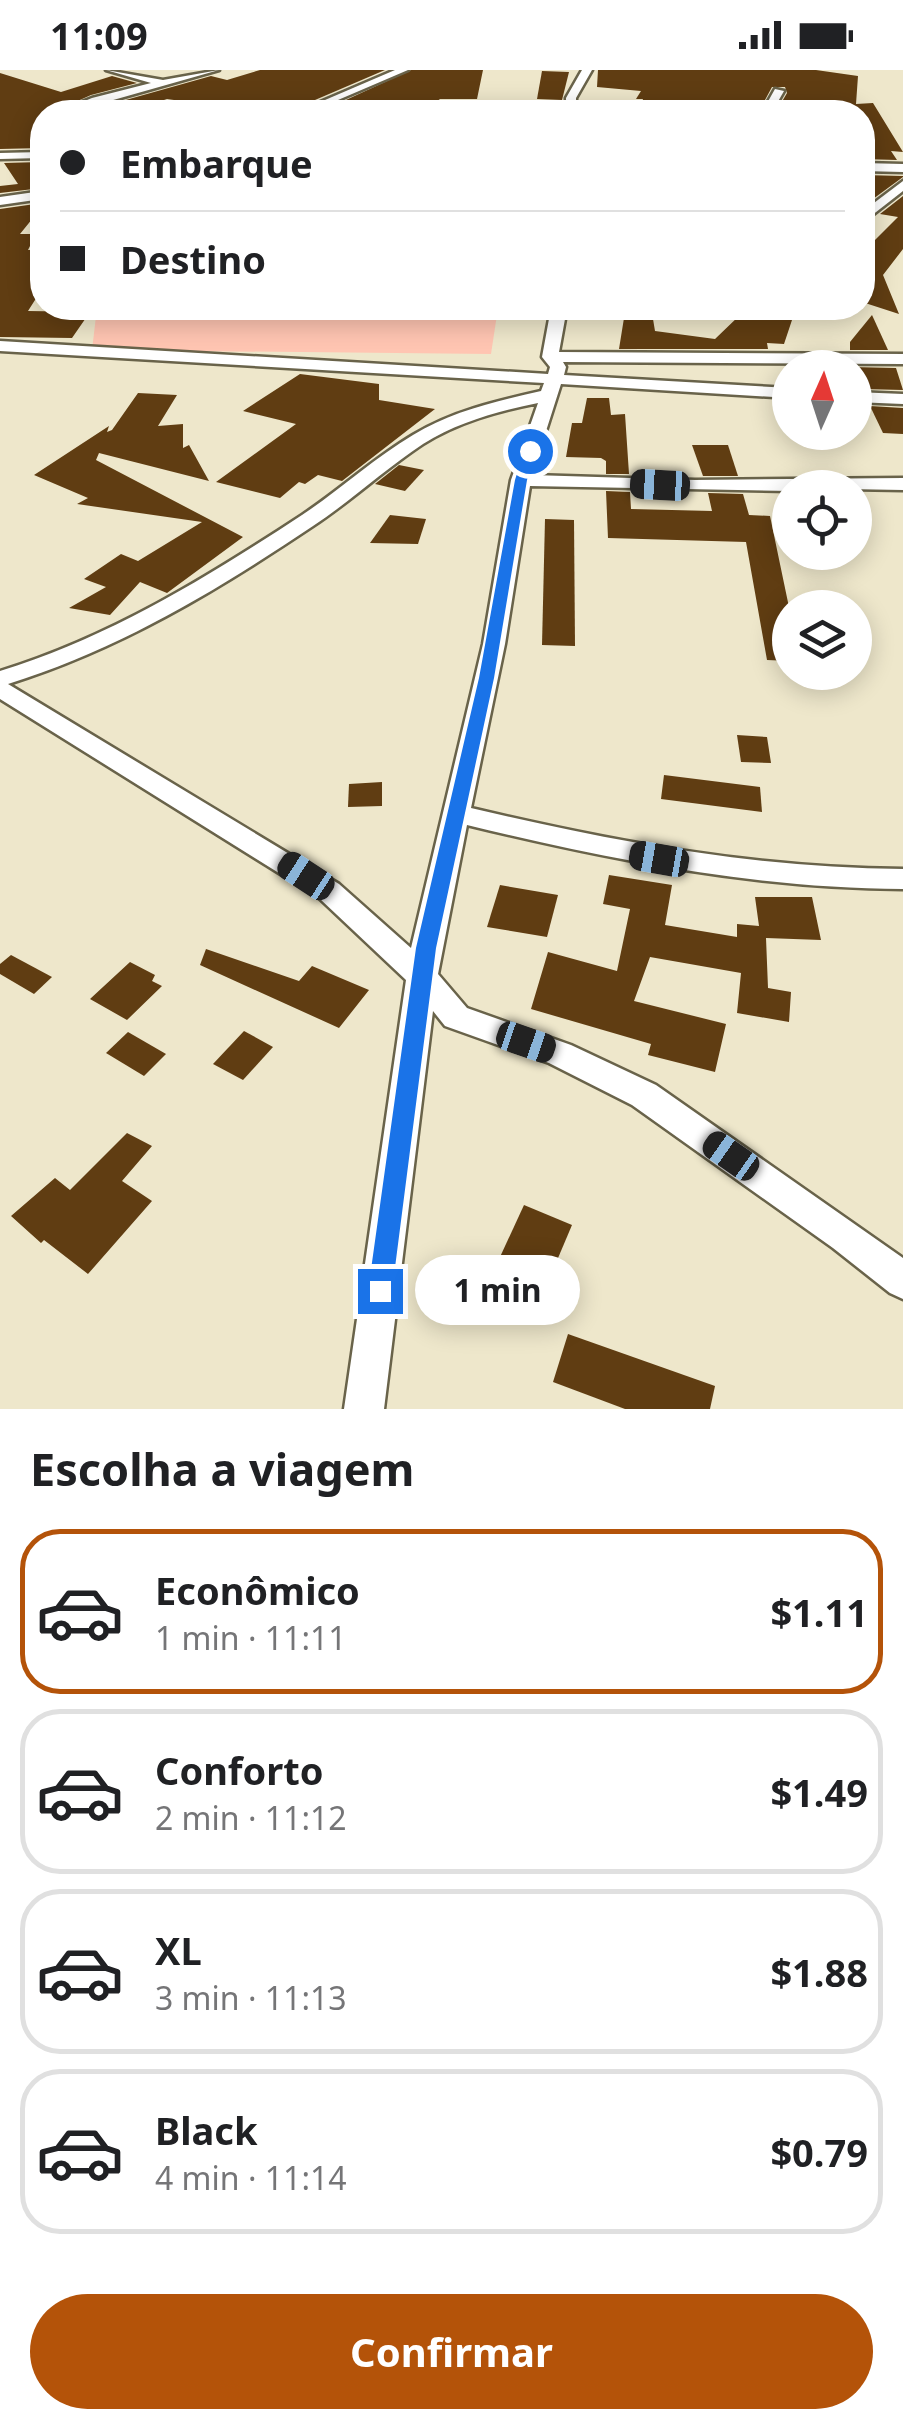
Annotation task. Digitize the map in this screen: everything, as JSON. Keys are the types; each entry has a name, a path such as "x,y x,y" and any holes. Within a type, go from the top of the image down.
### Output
{"street":[{"path":"111,70 165,83"},
{"path":"105,100 214,70"},
{"path":"331,100 403,70"},
{"path":"571,100 587,70"},
{"path":"774,100 779,92"},
{"path":"0,156 30,155"},
{"path":"875,167 903,168"},
{"path":"875,208 903,185"},
{"path":"0,201 30,197"},
{"path":"364,1409 422,976 494,644 521,480 551,378 558,320"},
{"path":"0,346 772,392"},
{"path":"0,679 126,633 200,591 346,495 427,434 551,378 903,359"},
{"path":"872,398 903,399"},
{"path":"521,480 695,486 903,484"},
{"path":"0,688 329,891 422,976 456,1017 560,1054 644,1095 903,1281"},
{"path":"458,814 586,846 696,866 849,880 903,879"}],"shaded area":[{"path":"96,320 496,320 491,354 92,350"}],"building":[{"path":"260,70 385,70 315,100 126,100 211,76 227,80"},
{"path":"411,70 483,70 477,99 346,100"},
{"path":"598,70 816,70 858,76 856,100 783,100 785,87 772,87 765,100 643,100 636,99 641,91 597,87"},
{"path":"542,71 569,72 562,100 537,99"},
{"path":"0,73 61,92 112,76 137,83 80,100 30,100 30,148 0,149"},
{"path":"875,106 903,152 891,151 897,160 875,159"},
{"path":"30,162 30,189 0,193 0,186 18,184 4,163"},
{"path":"875,175 903,177 875,197"},
{"path":"903,196 903,249 883,275 899,314 875,306 875,240 898,217 880,214"},
{"path":"30,205 30,222 20,234 30,234 30,320 84,320 72,338 0,337 0,209"},
{"path":"624,320 653,320 655,331 715,339 735,320 792,320 784,344 767,343 768,349 619,349"},
{"path":"868,320 874,320 888,350 850,350 850,342"},
{"path":"872,367 896,368 903,390 872,389"},
{"path":"300,374 379,384 379,400 435,409 342,481 318,475 305,484 299,482 280,498 216,482 296,424 243,411"},
{"path":"138,393 177,395 158,426 183,424 183,448 189,445 209,481 99,453 96,460 243,537 167,593 140,582 110,615 69,608 106,587 84,579 121,554 138,561 202,522 77,504 88,498 34,475 109,426 107,432 112,430"},
{"path":"587,398 609,398 611,415 625,414 629,474 606,474 606,461 601,458 566,457 572,423 582,423"},
{"path":"872,406 903,408 903,434 883,433"},
{"path":"692,445 728,445 738,476 703,476"},
{"path":"399,465 424,470 405,491 375,484"},
{"path":"606,491 630,492 631,509 712,511 708,493 743,494 749,515 770,516 772,570 781,570 785,590 772,590 772,660 767,660 746,542 608,538"},
{"path":"390,515 426,519 418,544 370,543"},
{"path":"545,519 574,520 575,646 542,645"},
{"path":"737,735 767,737 771,763 741,762"},
{"path":"664,775 760,787 762,812 661,799"},
{"path":"382,782 382,806 348,807 349,784"},
{"path":"609,875 672,885 665,925 737,937 737,924 759,926 755,897 812,897 821,940 766,938 768,988 791,992 789,1022 737,1013 741,973 650,957 634,1001 726,1024 715,1072 648,1055 651,1044 531,1009 548,952 617,971 630,909 603,904"},
{"path":"500,885 558,895 547,937 487,927"},
{"path":"206,949 299,981 312,966 369,990 339,1028 200,965"},
{"path":"11,955 52,977 34,994 0,974 0,964"},
{"path":"130,962 155,975 152,981 162,986 127,1020 90,999"},
{"path":"244,1031 273,1047 243,1080 213,1064"},
{"path":"128,1032 166,1054 144,1076 106,1053"},
{"path":"127,1133 152,1146 122,1181 152,1201 88,1274 44,1240 41,1243 11,1216 55,1178 70,1190"},
{"path":"524,1205 572,1225 550,1277 500,1257"},
{"path":"568,1334 715,1386 710,1409 625,1409 553,1382"}],"route":[{"path":"380,1291 426,948 494,644 521,480 530,451"}]}
